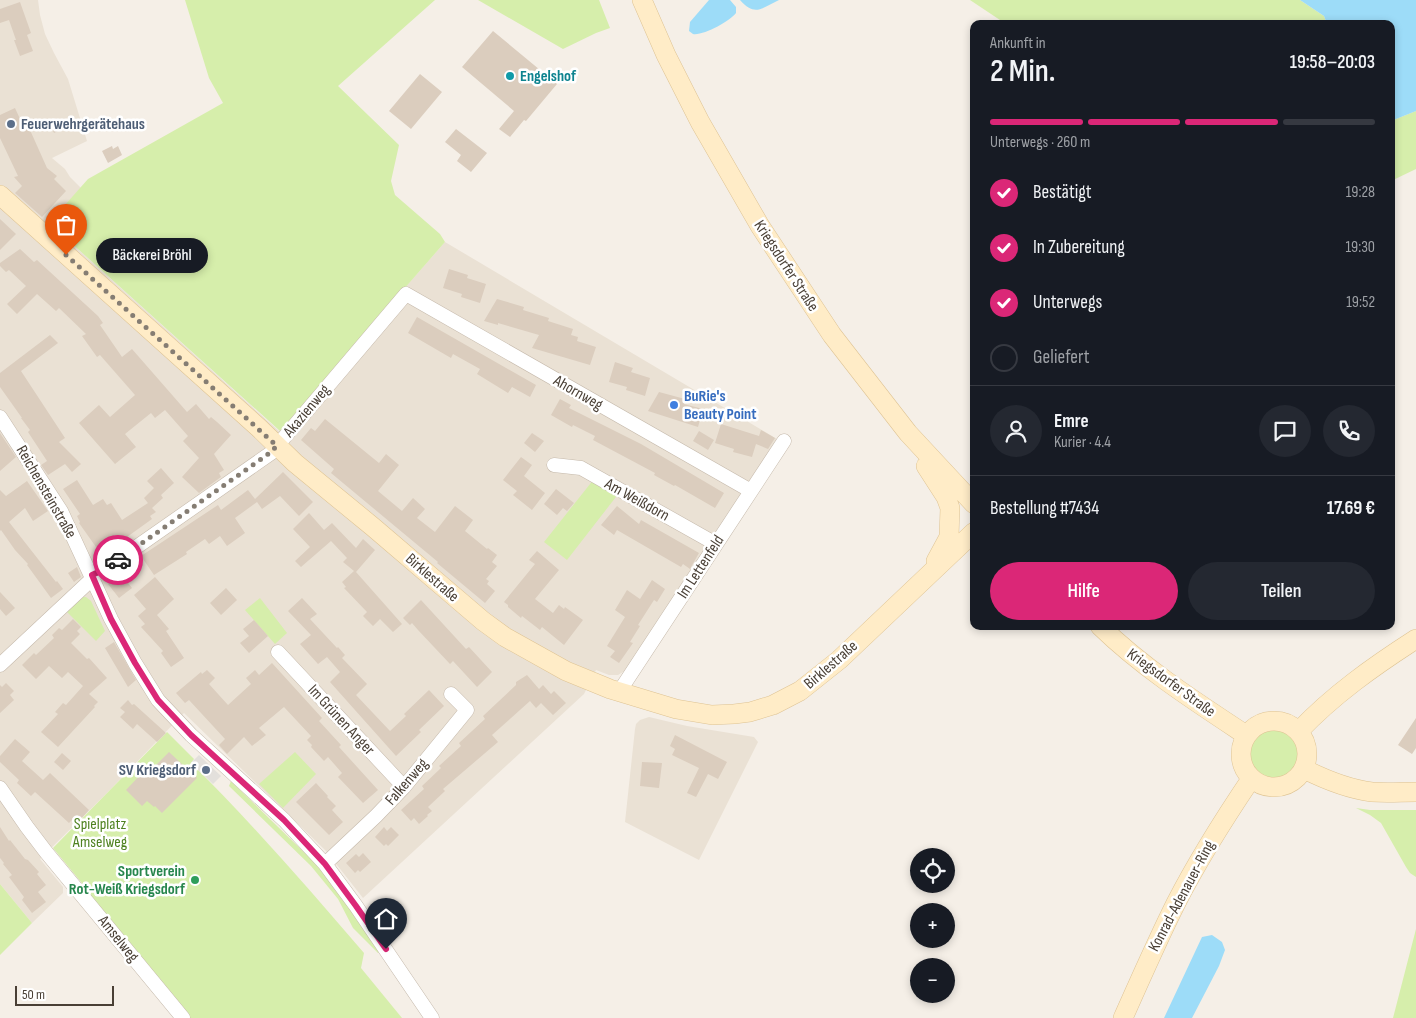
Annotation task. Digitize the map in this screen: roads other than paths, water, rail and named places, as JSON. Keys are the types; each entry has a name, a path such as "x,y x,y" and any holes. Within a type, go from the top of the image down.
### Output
{"street":[{"name":"Kriegsdorfer Straße","path":"642,0 666,55 700,122 760,226 832,335 908,433 970,500"},
{"name":"Birklestraße","path":"0,195 295,463 373,526 484,621 505,637 560,668 615,691 676,709 712,715 750,712 773,705 800,691 839,660 970,536"},
{"name":"Akazienweg","path":"0,665 92,576 267,455 277,446 406,294"},
{"name":"Ahornweg","path":"406,294 751,491"},
{"name":"Reichensteinstraße","path":"0,417 61,511 111,619 158,700 191,735 284,820 325,864 432,1018"},
{"name":"Birklestraße","path":"908,433 946,497 950,508 950,537 925,579"},
{"name":"Im Lettenfeld","path":"615,691 784,441"},
{"name":"Am Weißdorn","path":"554,465 581,468 716,544"},
{"name":"Kriegsdorfer Straße","path":"1104,630 1120,646 1181,691 1246,735"},
{"path":"1299,732 1311,718 1338,694 1384,659 1416,639"},
{"name":"Im Grünen Anger","path":"278,652 404,787"},
{"name":"Falkenweg","path":"325,864 404,787 467,710 451,694"},
{"path":"1272,721 1286,723 1299,732 1304,738 1308,753 1304,769 1294,781 1280,787 1265,787 1251,779 1242,766 1241,758 1242,742 1246,735 1257,725 1272,721"},
{"path":"1304,769 1332,782 1356,789 1372,792 1416,792"},
{"name":"Konrad-Adenauer-Ring","path":"1123,1018 1176,903 1221,824 1251,779"},
{"name":"Amselweg","path":"0,788 26,827 183,1018"}],"water":[{"path":"709,0 730,0 736,7 736,13 716,27 703,33 693,34 689,31 690,22"},
{"path":"740,0 779,0 754,10"},
{"path":"1300,0 1416,0 1416,111 1395,119 1395,20 1326,20 1324,16"},
{"path":"1212,935 1222,942 1225,950 1219,966 1192,1018 1164,1018 1202,937"}],"place":[{"name":"Engelshof","path":"510,76"},
{"name":"Feuerwehrgerätehaus","path":"11,124"},
{"name":"Bäckerei Bröhl","path":"66,255"},
{"name":"BuRie's Beauty Point","path":"674,405"},
{"name":"SV Kriegsdorf","path":"206,770"},
{"name":"Sportverein Rot-Weiß Kriegsdorf","path":"195,880"}],"park label":[{"name":"Spielplatz Amselweg","path":"100,833"}]}
